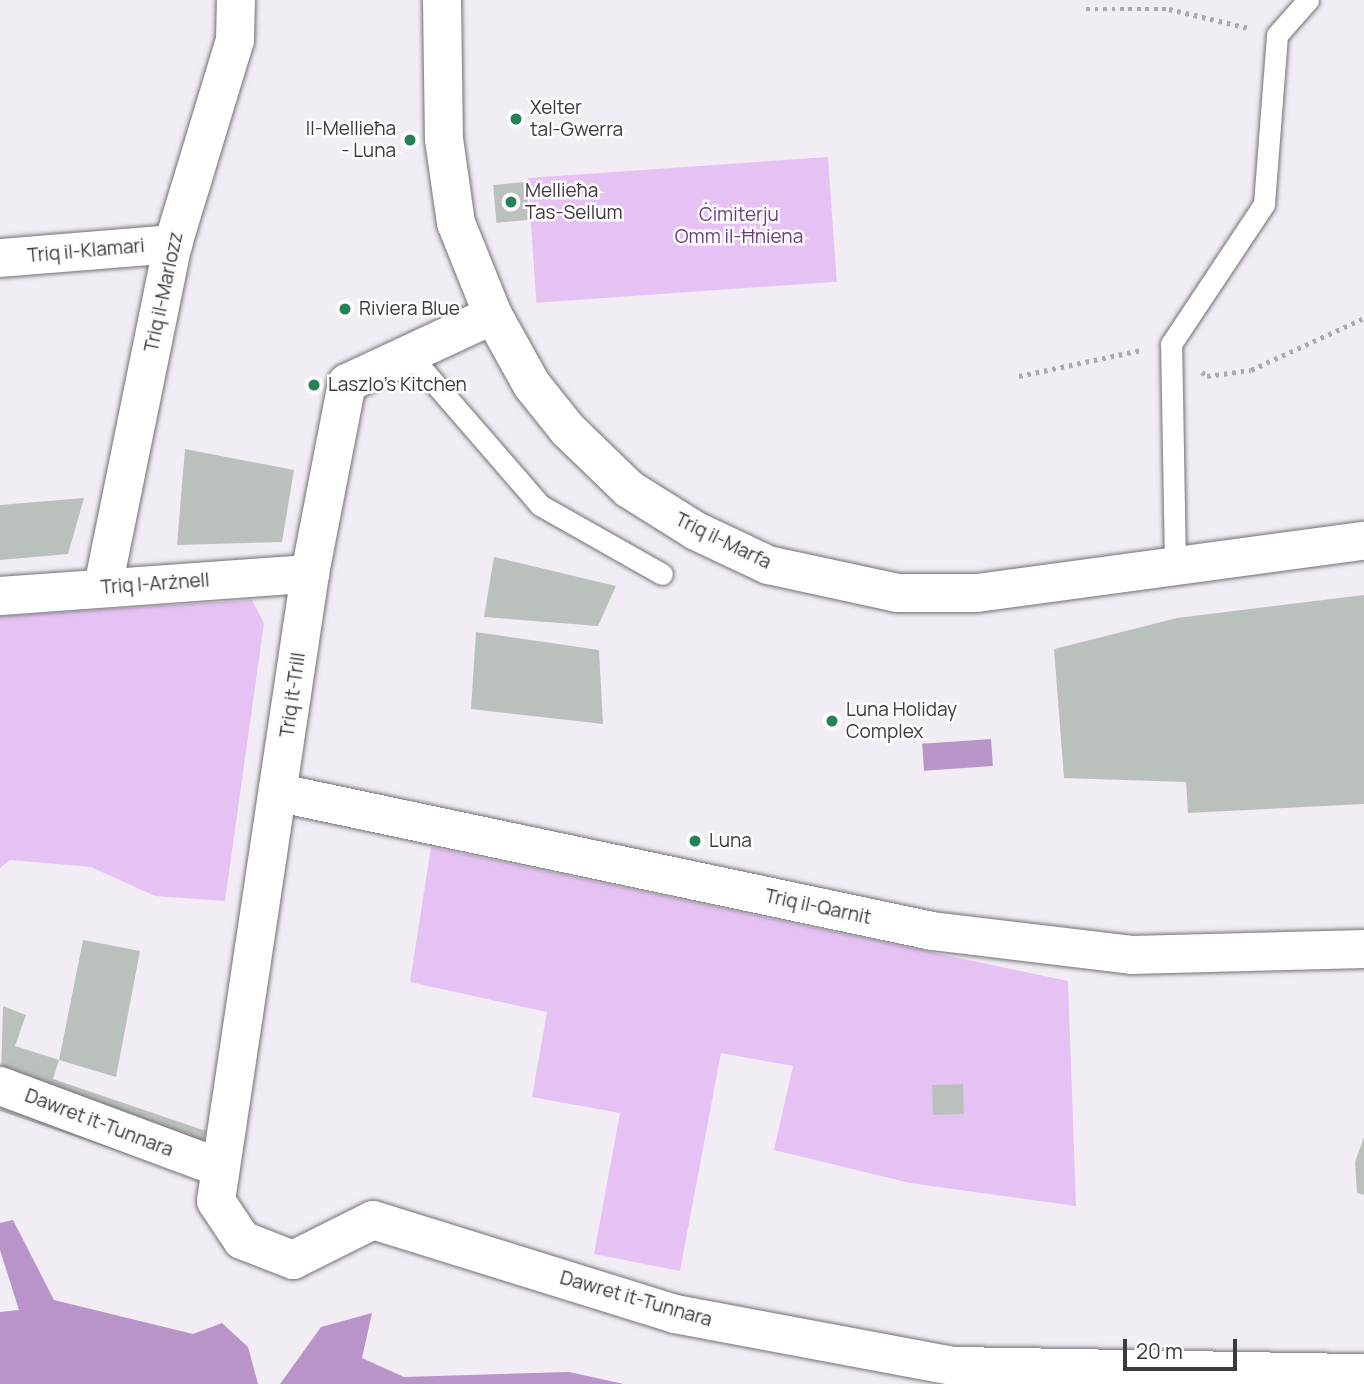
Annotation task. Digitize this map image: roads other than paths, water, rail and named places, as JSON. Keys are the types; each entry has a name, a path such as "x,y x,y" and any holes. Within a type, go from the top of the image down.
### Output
{"street":[{"name":"Triq il-Marlozz","path":"103,587 173,244 234,40 236,0"},
{"name":"Triq il-Marfa","path":"442,0 444,139 456,223 494,315 539,394 629,489 768,565 897,593 976,593 1364,541"},
{"name":"Triq il-Klamari","path":"0,258 173,244"},
{"name":"Triq it-Trill","path":"220,1168 280,793 310,574 347,383 411,356 494,315"},
{"name":"Triq l-Arżnell","path":"0,596 310,574"},
{"name":"Triq il-Qarnit","path":"280,793 932,931 1132,955 1364,949"},
{"name":"Dawret it-Tunnara","path":"0,1086 220,1168 216,1201 242,1240 293,1261 373,1220 675,1314 954,1366 1364,1373"}],"lane":[{"path":"1175,566 1171,344 1264,205 1277,35 1308,0"},
{"path":"411,356 540,505 662,574"}],"place":[{"name":"Xelter tal-Gwerra","path":"516,119"},
{"name":"Il-Mellieħa - Luna","path":"410,140"},
{"name":"Mellieħa Tas-Sellum","path":"511,202"},
{"name":"Riviera Blue","path":"345,309"},
{"name":"Laszlo's Kitchen","path":"314,385"},
{"name":"Luna Holiday Complex","path":"832,721"},
{"name":"Luna","path":"695,841"}],"park label":[{"name":"Ċimiterju Omm il-Ħniena","path":"739,226"}]}
